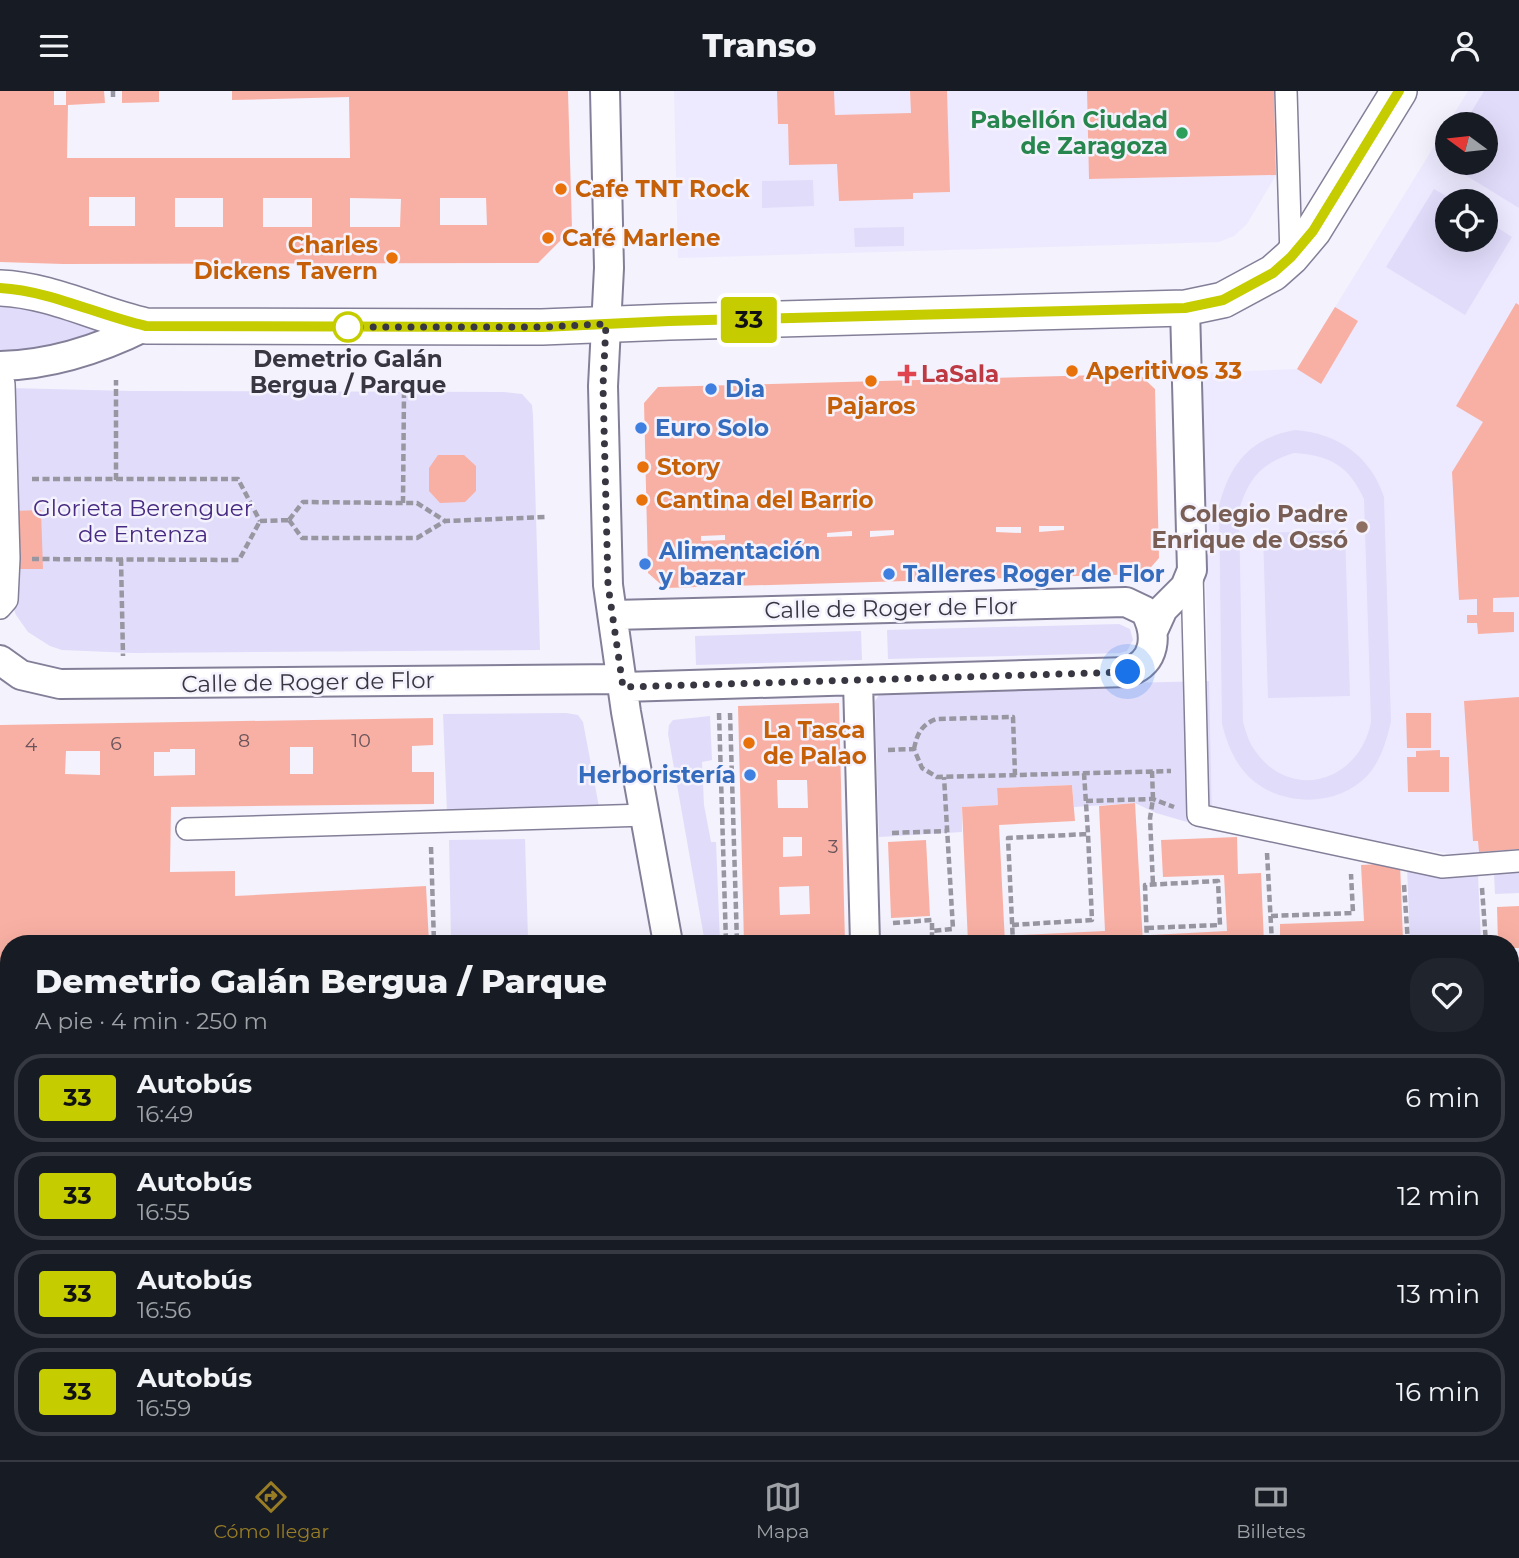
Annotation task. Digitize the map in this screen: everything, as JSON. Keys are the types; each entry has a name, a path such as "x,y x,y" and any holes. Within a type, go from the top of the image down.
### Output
{"street":[{"path":"605,91 609,268 603,386 608,585 622,683 666,935"},
{"path":"1286,91 1291,257"},
{"path":"0,288 47,294 115,319 146,326 542,327 1185,308 1223,300 1273,273 1291,257 1313,231 1399,91"},
{"path":"1185,308 1198,815 1442,867 1519,861"},
{"path":"0,608 7,600 9,558 2,375 19,366 114,342 146,326"},
{"name":"Calle de Roger de Flor","path":"1153,631 1163,609 1185,587 1192,570"},
{"name":"Calle de Roger de Flor","path":"0,660 21,675 60,684 858,681 1128,672 1144,664 1153,644 1153,631 1145,611 1126,603 613,615"},
{"path":"858,681 865,935"},
{"path":"187,829 646,815"}],"path":[{"path":"116,380 116,479"},
{"path":"403,503 404,391"},
{"path":"7,479 238,479 260,521"},
{"path":"289,520 303,502 417,503 445,521"},
{"path":"289,520 302,538 417,538 445,521 546,517"},
{"path":"260,521 289,520"},
{"path":"9,558 239,560 260,521"},
{"path":"121,559 122,652"},
{"path":"719,710 726,935"},
{"path":"730,710 737,935"},
{"path":"1015,775 1013,717 936,719 926,723 920,730 914,749 918,761 925,771 937,777 1196,771"},
{"path":"861,751 914,749"},
{"path":"1152,771 1153,799 1150,818 1153,885"},
{"path":"1012,925 1092,920 1084,773"},
{"path":"932,931 953,929 944,778"},
{"path":"1086,801 1153,799 1198,815"},
{"path":"431,822 434,935"},
{"path":"863,834 947,831"},
{"path":"1013,935 1008,838 1088,834"},
{"path":"1272,935 1267,859 1281,861"},
{"path":"1481,864 1485,935"},
{"path":"1271,916 1353,913 1351,874 1341,871"},
{"path":"1147,928 1220,925 1218,881 1145,885 1147,935"},
{"path":"1404,883 1407,935"},
{"path":"894,935 893,922 932,920 932,935"}],"shaded area":[{"path":"674,91 1087,91 1090,179 1276,175 1247,224 1234,236 1219,242 678,258"},
{"name":"Colegio Padre Enrique de Ossó","path":"1468,91 1519,91 1519,849 1450,854 1212,813 1200,373 1297,369 1435,145 1435,175 1498,175 1498,112 1455,112"}],"green space":[{"path":"1484,91 1519,91 1519,208 1498,195 1498,189 1488,189 1465,175 1498,175 1498,112 1471,112"},
{"path":"813,180 814,206 762,208 762,181"},
{"path":"1434,189 1435,252 1498,252 1498,228 1512,237 1465,315 1386,267"},
{"path":"904,227 904,246 855,247 854,228"},
{"path":"0,299 100,330 99,334 39,349 0,353"},
{"name":"Glorieta Berenguer de Entenza","path":"9,388 522,394 532,405 533,416 540,650 133,653 62,650 50,646 28,632 16,615 10,599"},
{"path":"1295,430 1310,432 1325,436 1350,449 1371,470 1384,497 1391,721 1388,735 1377,763 1356,786 1325,798 1309,800 1276,794 1249,777 1229,746 1222,724 1219,506 1236,465 1255,446","holes":["1294,453 1328,460 1345,470 1364,499 1371,722 1364,742 1354,758 1340,770 1323,778 1306,780 1288,777 1271,768 1254,749 1243,722 1239,510 1247,489 1265,467"]},
{"path":"1345,530 1350,696 1268,698 1263,533"},
{"path":"1119,624 1130,629 1133,640 1127,651 1120,653 888,659 887,630"},
{"path":"861,631 862,660 696,665 695,636"},
{"path":"1209,681 1212,813 1208,828 1156,813 1135,803 1074,807 1072,785 997,788 998,805 962,807 962,832 879,837 875,701 881,692 887,689"},
{"path":"443,714 578,715 583,722 599,807 447,812"},
{"path":"710,716 712,760 702,762 704,805 711,842 716,842 720,935 704,935 668,734 673,720"},
{"path":"525,839 528,935 451,935 449,840"},
{"path":"1407,866 1441,879 1478,875 1481,935 1410,935"},
{"path":"1519,872 1519,893 1495,894 1494,874"}],"building":[{"path":"0,91 54,91 54,105 66,105 66,91 104,91 105,103 68,105 67,158 350,158 349,97 232,100 232,91 568,91 572,229 538,263 0,262","holes":["89,197 135,197 135,226 89,226","175,198 223,198 223,227 175,227","263,198 312,198 312,227 263,227","350,198 401,199 400,227 350,227","440,198 486,198 487,225 440,225"]},
{"path":"122,91 159,91 159,102 122,103"},
{"path":"777,91 834,91 835,115 911,113 910,91 947,91 950,192 913,193 913,199 839,201 837,164 789,165 788,124 778,124"},
{"name":"Pabellón Ciudad de Zaragoza","path":"1087,91 1274,91 1276,175 1089,179"},
{"path":"1516,303 1519,305 1519,597 1493,598 1493,612 1514,612 1514,632 1478,634 1477,623 1467,623 1467,615 1477,615 1477,599 1459,600 1452,472 1483,422 1456,406"},
{"path":"1335,307 1358,321 1321,384 1297,369"},
{"path":"1139,374 1155,389 1159,558 1145,574 665,588 648,573 644,403 658,387","holes":["1039,526 1064,526 1064,530 1039,532","996,527 1021,527 1021,533 996,532","894,530 894,535 870,537 870,531","852,531 852,536 827,537 827,533","725,535 725,540 701,541 701,536"]},
{"path":"438,455 464,455 476,466 476,491 465,502 440,503 429,491 429,468"},
{"path":"41,510 43,569 14,569 13,511"},
{"path":"1519,697 1519,849 1479,852 1478,841 1473,841 1464,701"},
{"path":"839,703 845,935 744,935 738,706","holes":["777,780 807,780 808,808 778,808","783,837 802,837 802,856 783,857","809,886 810,914 780,915 779,887"]},
{"path":"1406,713 1431,713 1431,748 1407,748"},
{"path":"433,718 433,745 412,746 412,772 434,772 434,804 171,807 170,872 235,871 235,896 426,886 429,935 0,935 0,725","holes":["290,747 313,747 313,774 290,774","170,749 195,749 195,775 154,776 154,752 170,752","66,751 100,751 100,775 65,774"]},
{"path":"1440,750 1440,757 1449,757 1449,792 1408,792 1407,757 1416,757 1416,751"},
{"path":"1072,785 1075,821 999,825 1005,935 968,935 962,807 998,805 997,788"},
{"path":"1135,803 1143,935 1021,935 1105,931 1099,806"},
{"path":"1237,837 1238,874 1261,873 1264,935 1151,935 1227,931 1224,875 1163,877 1161,840"},
{"path":"926,840 930,916 891,918 888,842"},
{"path":"1400,863 1403,935 1280,935 1280,924 1364,921 1361,865"},
{"path":"1519,906 1519,935 1498,935 1497,907"}],"bus line":[{"name":"33","path":"0,288 47,294 115,319 146,326 542,327 669,321 1185,308 1223,300 1248,288 1273,273 1291,257 1313,231 1399,91"}],"place":[{"name":"Pabellón Ciudad de Zaragoza","path":"1182,133"},
{"name":"Cafe TNT Rock","path":"561,189"},
{"name":"Café Marlene","path":"548,238"},
{"name":"Charles Dickens Tavern","path":"392,258"},
{"name":"Demetrio Galán Bergua / Parque","path":"348,327"},
{"name":"Aperitivos 33","path":"1072,371"},
{"name":"LaSala","path":"907,374"},
{"name":"Pajaros","path":"871,381"},
{"name":"Dia","path":"711,389"},
{"name":"Euro Solo","path":"641,428"},
{"name":"Story","path":"643,467"},
{"name":"Cantina del Barrio","path":"642,500"},
{"name":"Colegio Padre Enrique de Ossó","path":"1362,527"},
{"name":"Alimentación y bazar","path":"645,564"},
{"name":"Talleres Roger de Flor","path":"889,574"},
{"name":"La Tasca de Palao","path":"749,743"},
{"name":"Herboristería","path":"750,775"}],"route":[{"path":"348,327 542,327 606,324 603,386 608,585 623,687 1128,672"}]}
